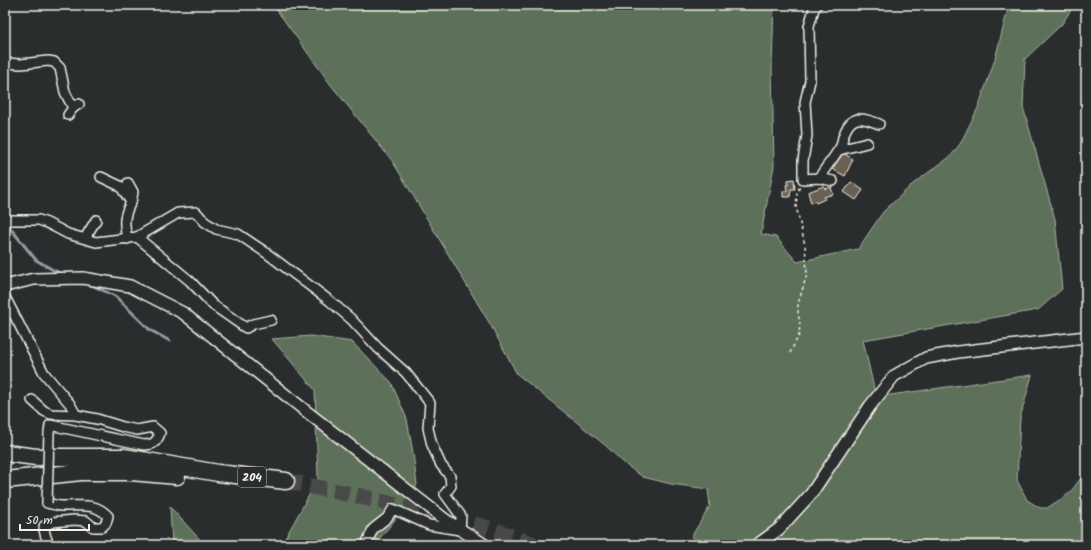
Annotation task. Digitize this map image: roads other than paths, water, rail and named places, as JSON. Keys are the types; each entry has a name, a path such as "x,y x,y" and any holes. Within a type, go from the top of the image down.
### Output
{"highway":[{"path":"5,453 36,457 124,457 218,473"},
{"path":"5,480 81,472 131,472 177,476 218,473"},
{"name":"204","path":"218,473 286,481"}],"street":[{"path":"818,5 814,9 809,26 810,81 805,102 807,135 803,161 803,179 819,178 833,181"},
{"path":"5,63 21,64 48,61 54,62 60,68 65,92 73,109"},
{"path":"819,178 839,150 847,126 853,120 859,118 866,119 879,124"},
{"path":"839,150 867,143"},
{"path":"101,177 120,186 131,202"},
{"path":"127,239 124,222 125,212 133,196 133,192 128,183"},
{"path":"5,220 38,220 47,222 68,234 96,242 137,237 178,213 196,212 205,222 216,229 238,234 265,252 352,319 378,348 406,373 430,403 428,428 432,445 441,465 450,476 451,486 445,494 461,516 460,530"},
{"path":"86,238 96,220"},
{"path":"137,237 190,281 213,305 246,328 253,324 271,320"},
{"path":"5,286 34,279 83,278 130,286 183,313 313,417 447,521 485,545"},
{"path":"5,298 44,373 70,404 76,415"},
{"path":"757,545 779,529 811,494 870,406 894,376 926,358 965,351 1086,337"},
{"path":"32,400 44,411 51,414 76,415 97,419 123,428 137,430 153,427 160,433 158,439 152,445 144,446 50,425 47,503 59,506 83,504 103,511 108,516 106,523 102,527 93,527 86,521 74,520 53,522 44,526 44,533 50,545"},
{"path":"366,545 373,529 387,518 393,508 429,525 460,530"}],"waterway":[{"path":"5,212 7,224 36,260 63,274"},
{"path":"89,284 115,296 150,330 170,341"}],"tunnel":[{"path":"286,481 359,496 484,527 536,545"}]}
